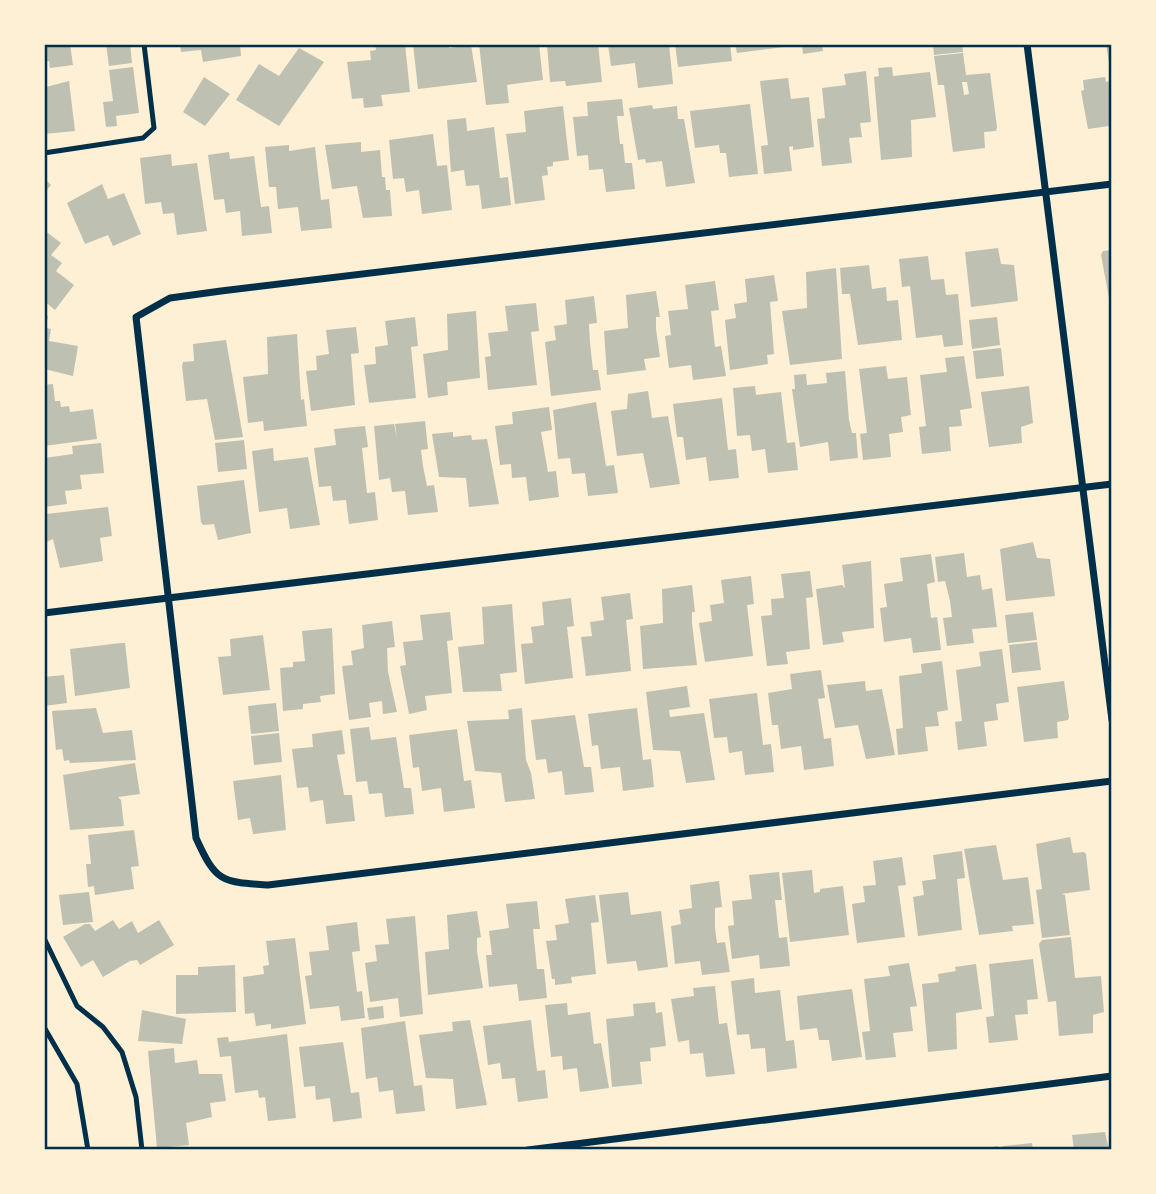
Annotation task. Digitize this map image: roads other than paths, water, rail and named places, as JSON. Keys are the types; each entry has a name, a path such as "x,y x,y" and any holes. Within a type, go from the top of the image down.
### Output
{"street":[{"path":"1027,44 1112,720"},
{"path":"1112,184 221,291 170,299 136,317 196,838 210,869 234,883 268,885 1112,781"},
{"path":"44,613 1112,484"},
{"path":"528,1150 1112,1076"}],"lane":[{"path":"44,153 143,138 154,128 144,44"},
{"path":"44,938 77,1006 103,1027 122,1052 131,1075 142,1150"},
{"path":"44,1027 77,1084 88,1150"}]}
